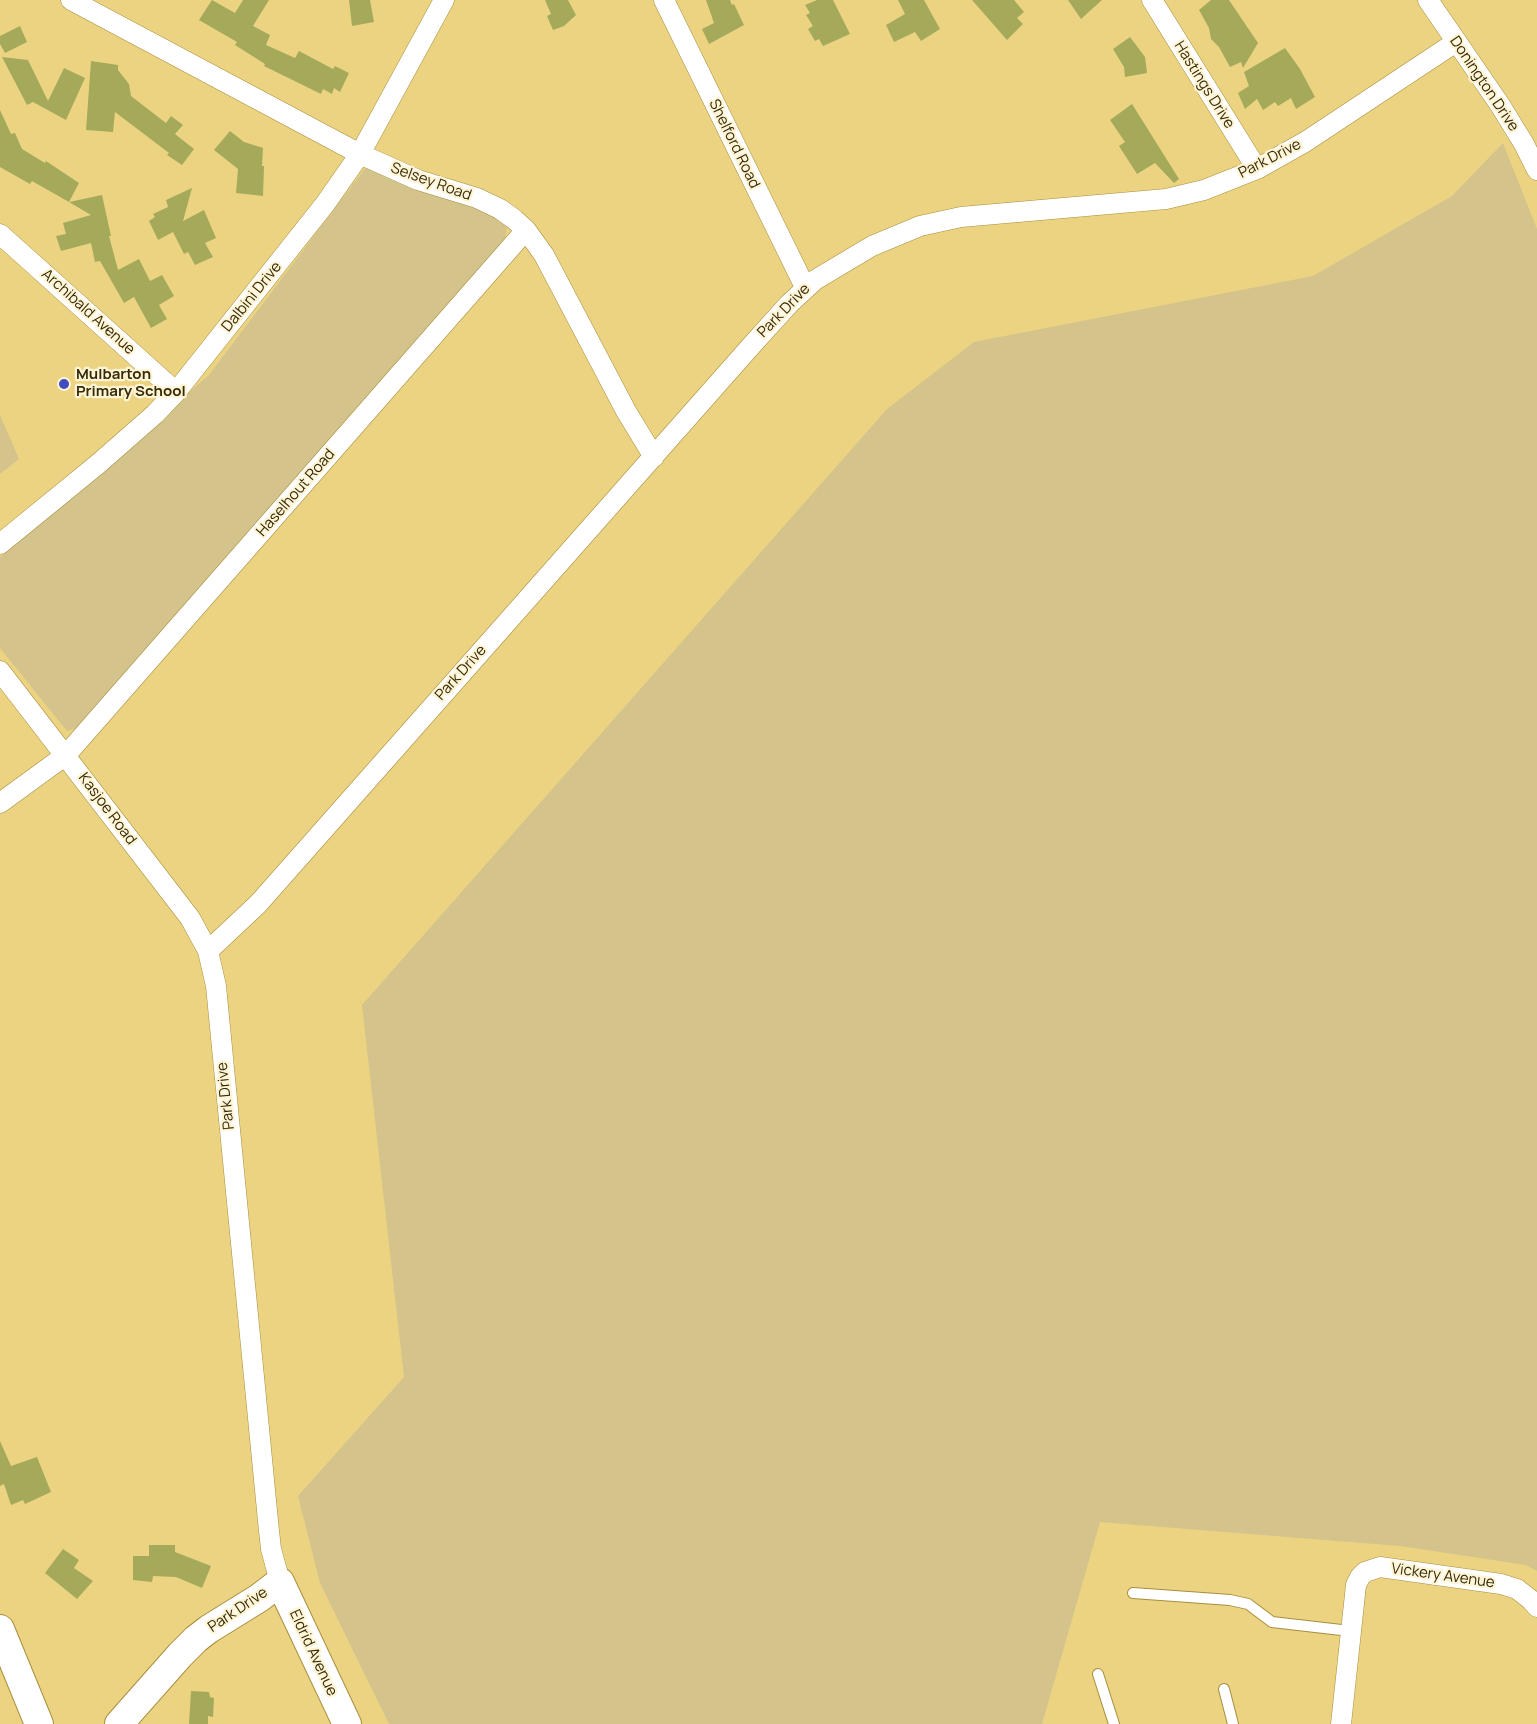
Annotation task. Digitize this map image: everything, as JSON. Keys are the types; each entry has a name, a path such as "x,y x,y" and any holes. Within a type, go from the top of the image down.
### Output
{"street":[{"name":"Selsey Road","path":"71,0 360,154 418,180 490,204 514,219 526,230 544,255 626,411 654,456"},
{"name":"Dalbini Drive","path":"0,544 98,464 155,414 176,392 319,212 360,154 444,0"},
{"name":"Shelford Road","path":"664,0 805,287"},
{"name":"Hastings Drive","path":"1152,0 1257,169"},
{"name":"Donington Drive","path":"1428,0 1500,105 1537,170"},
{"name":"Park Drive","path":"118,1724 196,1639 280,1582 271,1549 216,986 208,951 258,904 805,287 864,250 921,226 961,217 1166,199 1204,190 1257,169 1305,142 1456,42"},
{"name":"Haselhout Road","path":"0,803 66,755 526,230"},
{"name":"Archibald Avenue","path":"0,234 176,392"},
{"name":"Kasjoe Road","path":"0,671 190,918 208,951"},
{"name":"Vickery Avenue","path":"1350,1631 1355,1593 1360,1577 1380,1567 1501,1584 1517,1589 1537,1607"},
{"name":"Eldrid Avenue","path":"280,1582 347,1724"},
{"path":"0,1629 39,1724"},
{"path":"1341,1724 1350,1631"}],"lane":[{"path":"1133,1593 1230,1600 1248,1604 1272,1622 1350,1631"},
{"path":"1098,1674 1114,1724"},
{"path":"1224,1689 1233,1724"}],"shaded area":[{"path":"1503,143 1537,229 1537,1571 1526,1565 1400,1546 1100,1522 1042,1724 389,1724 320,1583 298,1496 404,1377 362,1005 887,409 974,342 1313,276 1452,196"},
{"path":"366,167 503,218 507,227 505,239 79,727 67,731 0,648 0,557 209,375"},
{"path":"0,415 19,459 0,474"}],"building":[{"path":"212,0 235,13 243,0 269,0 253,26 270,35 266,45 295,58 299,51 333,69 335,66 349,73 340,92 334,88 332,94 323,89 321,94 264,66 265,64 235,45 237,42 199,20"},
{"path":"349,0 370,0 374,22 352,26"},
{"path":"545,0 568,0 576,15 564,26 553,30 547,16 551,14"},
{"path":"706,0 730,0 744,25 709,44 702,29 714,23"},
{"path":"817,0 833,0 850,34 823,46 819,39 815,41 808,29 813,26 806,15 810,13 805,5"},
{"path":"898,0 924,0 940,29 921,41 915,32 894,42 886,25 905,14"},
{"path":"972,0 1014,0 1024,12 1017,18 1023,24 1007,40"},
{"path":"1068,0 1102,0 1081,19"},
{"path":"1211,0 1229,0 1258,43 1243,68 1241,62 1230,67 1219,47 1211,39 1209,28 1199,10"},
{"path":"20,26 27,42 5,53 0,44 0,36"},
{"path":"1130,37 1145,57 1147,73 1125,77 1124,67 1113,49"},
{"path":"1285,48 1300,69 1315,97 1296,109 1291,98 1278,106 1275,102 1263,110 1257,99 1245,109 1238,93 1249,86 1244,72"},
{"path":"2,57 28,60 48,101 64,68 85,78 66,120 33,102 27,105"},
{"path":"91,61 118,65 118,70 129,84 131,96 166,123 171,116 183,125 175,134 194,149 182,165 115,112 113,132 86,130"},
{"path":"1132,104 1179,179 1174,183 1155,163 1137,174 1119,146 1125,142 1110,120"},
{"path":"0,110 11,134 15,133 22,149 45,163 46,161 79,183 69,202 32,181 30,184 0,167"},
{"path":"230,131 244,142 263,148 263,196 236,193 238,169 214,150"},
{"path":"192,188 183,221 204,210 216,238 205,243 213,257 195,265 188,252 184,254 173,232 158,240 149,221 155,217 153,214 168,207 166,200"},
{"path":"102,195 118,270 139,259 150,281 162,275 174,296 159,305 167,319 151,328 134,297 124,303 100,261 95,262 91,243 61,251 56,236 66,234 63,223 91,215 69,202"},
{"path":"0,1441 11,1466 37,1457 51,1492 25,1504 23,1500 11,1505 4,1484 0,1486"},
{"path":"149,1545 175,1545 175,1552 211,1566 202,1588 176,1577 153,1576 152,1582 133,1580 133,1556 149,1556"},
{"path":"63,1549 79,1560 74,1568 93,1581 77,1599 45,1573"},
{"path":"191,1691 209,1692 210,1697 214,1698 213,1717 208,1716 208,1724 189,1724"}],"place":[{"name":"Mulbarton Primary School","path":"64,384"}]}
